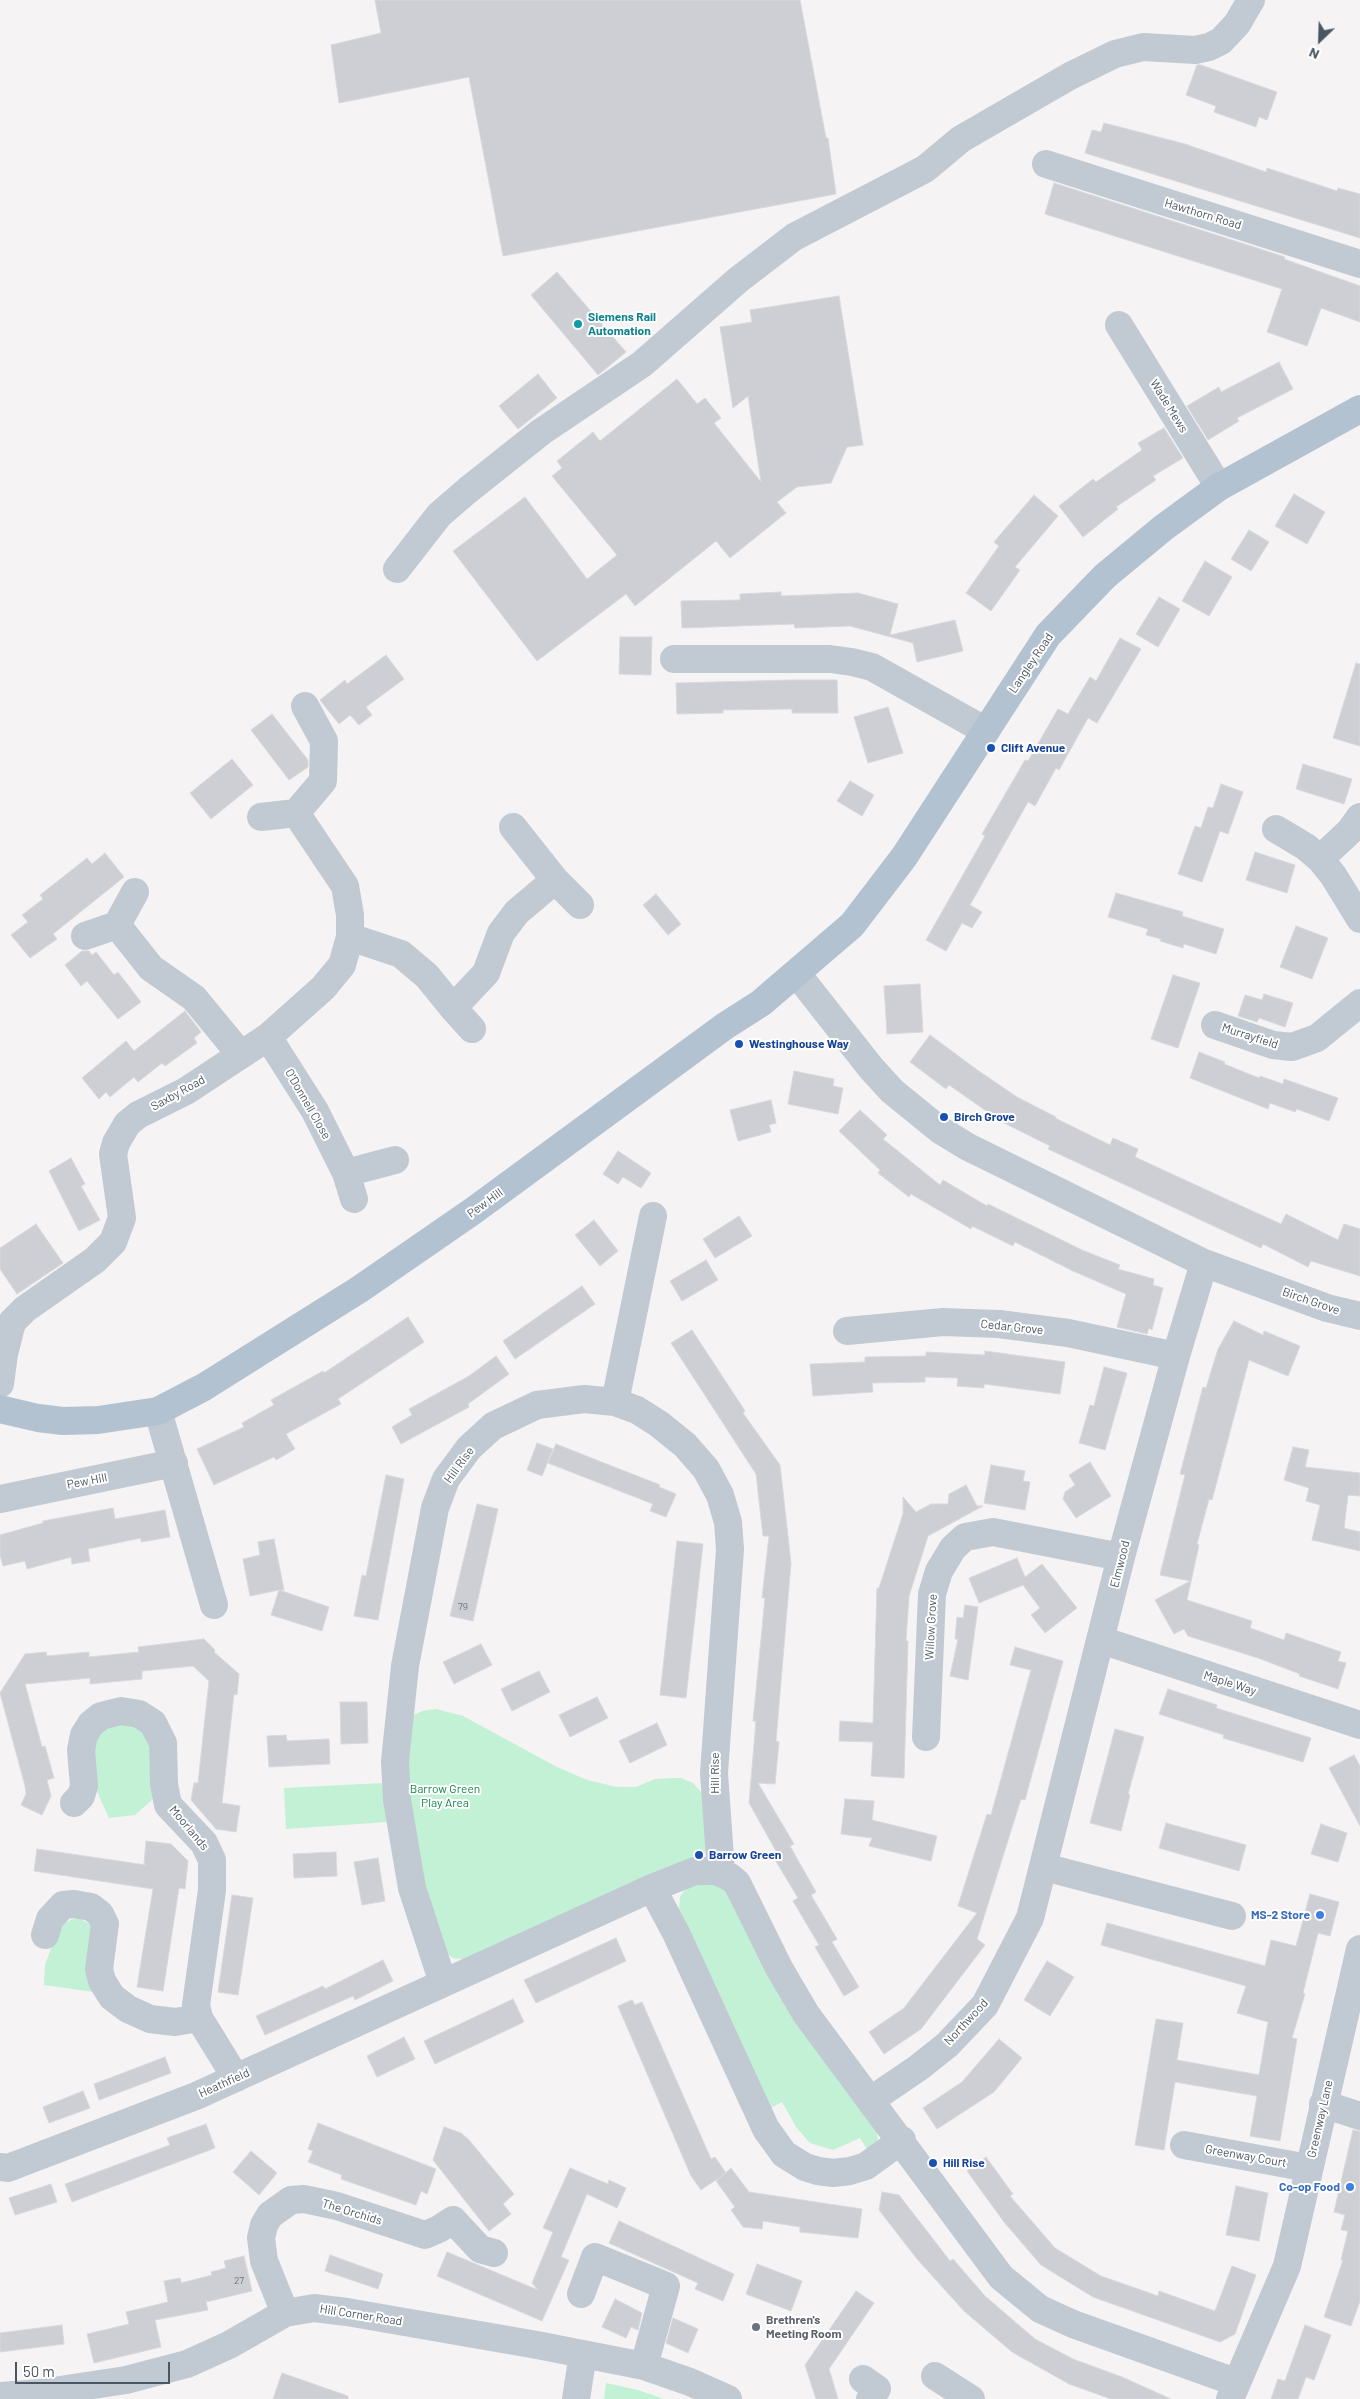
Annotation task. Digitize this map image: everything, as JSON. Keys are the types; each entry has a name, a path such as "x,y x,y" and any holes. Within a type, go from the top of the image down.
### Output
{"main road":[{"name":"Langley Road","path":"797,974 852,925 904,857 1048,635 1105,576 1163,528 1219,487 1360,408"},
{"name":"Pew Hill","path":"0,1409 38,1418 63,1421 98,1420 158,1411 204,1387 360,1289 473,1211 725,1026 760,1004 797,974"}],"street":[{"path":"397,569 439,515 491,471 541,432 642,364 738,280 794,237 925,169 962,139 1070,76 1115,54 1143,47 1195,50 1209,47 1221,41 1237,24 1251,0"},
{"name":"Hawthorn Road","path":"1046,164 1360,264"},
{"name":"Wade Mews","path":"1119,325 1219,487"},
{"path":"674,659 830,659 852,662 872,667 986,731"},
{"path":"261,817 296,813 323,781 324,741 305,706"},
{"name":"Saxby Road","path":"0,1384 4,1354 12,1322 25,1309 95,1260 113,1242 122,1218 113,1154 116,1143 127,1124 138,1115 186,1090 268,1037 323,988 342,965 350,937 350,915 345,886 296,813"},
{"path":"1320,859 1350,831 1360,817"},
{"path":"514,827 555,880 580,905"},
{"path":"1276,829 1306,847 1320,859 1333,875 1360,919"},
{"path":"453,1008 486,973 501,933 517,912 555,880"},
{"path":"85,936 117,925 135,892"},
{"path":"117,925 151,968 194,998 241,1055"},
{"path":"350,937 401,954 427,976 472,1029"},
{"name":"Birch Grove","path":"797,974 871,1068 892,1091 940,1130 1002,1165 1204,1263 1328,1308 1360,1316"},
{"name":"Murrayfield","path":"1215,1025 1273,1045 1302,1045 1317,1038 1360,1003"},
{"name":"O'Donnell Close","path":"268,1037 315,1111 346,1173 354,1199"},
{"path":"346,1173 395,1160"},
{"path":"615,1402 653,1216"},
{"name":"Elmwood","path":"1030,1918 1121,1557 1176,1356 1204,1263"},
{"name":"Cedar Grove","path":"847,1331 943,1322 1000,1324 1068,1333 1176,1356"},
{"name":"Hill Rise","path":"443,1983 412,1888 398,1807 395,1761 402,1694 435,1508 446,1479 468,1448 493,1426 537,1405 584,1399 615,1402 637,1410 673,1434 696,1456 714,1481 728,1522 729,1567 714,1772 721,1872"},
{"path":"158,1411 214,1605"},
{"name":"Pew Hill","path":"0,1499 174,1463"},
{"name":"Willow Grove","path":"926,1737 933,1588 943,1562 959,1542 974,1534 993,1532 1121,1557"},
{"name":"Maple Way","path":"1101,1640 1360,1725"},
{"name":"Moorlands","path":"74,1804 81,1796 84,1788 81,1750 84,1735 91,1724 101,1716 121,1711 139,1714 153,1723 163,1743 164,1784 168,1805 204,1843 212,1860 212,1890 197,1998 199,2018 236,2078"},
{"path":"1044,1867 1232,1916"},
{"path":"443,1983 652,1888 695,1871 721,1872 737,1883 792,1992 831,2049 902,2140 1001,2277 1040,2309 1232,2390"},
{"path":"652,1888 676,1933 766,2129 784,2154 805,2167 818,2171 833,2173 850,2171 866,2166 902,2140"},
{"path":"45,1935 50,1919 63,1905 74,1904 91,1907 100,1914 105,1924 99,1969 102,1981 112,1997 128,2009 150,2019 175,2022 199,2018"},
{"name":"Northwood","path":"871,2100 918,2068 947,2045 985,2005 1030,1918"},
{"name":"Greenway Lane","path":"1232,2390 1287,2266 1308,2168 1360,1949"},
{"name":"Heathfield","path":"0,2167 8,2168 136,2120 236,2078 443,1983"},
{"path":"1323,2104 1360,2116"},
{"name":"Greenway Court","path":"1184,2145 1308,2168"},
{"name":"The Orchids","path":"285,2313 264,2261 261,2238 264,2225 270,2215 292,2200 304,2199 337,2206 425,2235 439,2229 446,2211 480,2249 494,2253"},
{"path":"581,2294 596,2257 666,2286 644,2366"},
{"name":"Hill Corner Road","path":"0,2396 40,2393 116,2381 187,2364 230,2345 285,2313 304,2309 323,2309 644,2366 690,2382 728,2399"},
{"path":"576,2399 583,2354"},
{"path":"935,2376 972,2399"}],"green space":[{"name":"Barrow Green","path":"436,1709 463,1716 555,1766 587,1780 617,1787 636,1787 655,1779 672,1778 681,1778 693,1783 704,1795 708,1843 705,1852 700,1858 471,1960 453,1958 440,1950 404,1796 412,1716 422,1711"},
{"path":"135,1722 154,1742 153,1799 135,1815 109,1818 98,1794 90,1748 105,1725"},
{"path":"382,1783 387,1822 286,1829 284,1788"},
{"path":"700,1880 724,1887 877,2130 878,2146 870,2154 860,2138 833,2150 810,2143 796,2127 782,2102 765,2111 679,1912 680,1897 684,1891"},
{"path":"77,1917 91,1925 101,1993 44,1985 45,1965 57,1932 65,1923"},
{"path":"606,2383 638,2390 664,2399 604,2399"}],"building":[{"path":"375,0 800,0 826,138 828,138 836,194 503,256 469,77 339,103 331,45 381,33"},
{"path":"1197,65 1277,92 1267,120 1259,117 1256,127 1214,112 1216,106 1186,95"},
{"path":"1104,123 1185,144 1266,172 1267,168 1337,191 1338,188 1360,194 1360,238 1085,153 1092,130 1101,132"},
{"path":"1054,183 1285,257 1284,259 1360,286 1360,322 1321,308 1307,346 1267,332 1282,289 1045,214"},
{"name":"Siemens Rail Automation","path":"557,272 626,352 598,375 531,295"},
{"path":"839,296 863,445 847,447 831,483 797,487 777,502 786,513 730,558 716,541 635,606 626,594 537,661 453,551 525,497 587,579 617,555 552,476 562,468 557,461 593,432 600,441 677,379 697,404 705,398 721,418 714,423 761,482 748,396 733,408 720,327 752,322 750,310"},
{"path":"1279,362 1293,389 1237,418 1239,421 1208,440 1187,406 1219,387 1221,392"},
{"path":"538,374 557,398 518,429 499,406"},
{"path":"1164,428 1183,458 1153,476 1156,480 1116,507 1118,509 1083,537 1059,506 1093,479 1096,482 1142,450 1138,443"},
{"path":"1294,494 1325,512 1307,544 1275,526"},
{"path":"1034,495 1058,516 1015,567 1020,570 991,611 966,593 999,546 994,542"},
{"path":"1249,530 1269,542 1251,571 1231,559"},
{"path":"1205,561 1232,577 1209,616 1182,601"},
{"path":"781,592 781,596 858,593 898,604 890,635 955,620 963,651 917,662 913,643 850,626 795,628 794,624 682,628 681,601 740,600 740,594"},
{"path":"1159,597 1180,609 1158,647 1136,634"},
{"path":"620,637 652,637 651,675 619,674"},
{"path":"1120,638 1141,649 1097,723 1088,718 1059,770 1056,768 1035,806 1028,802 970,905 982,912 972,928 962,923 946,951 926,940 985,836 982,834 1025,760 1028,761 1058,709 1068,714 1090,677 1096,681"},
{"path":"386,655 404,679 366,707 372,715 359,725 350,715 339,724 320,700 345,680 347,684"},
{"path":"1356,663 1360,664 1360,746 1333,738"},
{"path":"837,680 838,713 792,713 792,709 723,710 723,713 677,714 676,683"},
{"path":"888,707 903,753 868,763 854,717"},
{"path":"272,714 308,760 308,767 289,780 251,730"},
{"path":"232,759 253,785 211,819 190,793"},
{"path":"1303,764 1352,779 1344,804 1296,789"},
{"path":"850,781 874,795 862,816 837,801"},
{"path":"1221,784 1243,792 1228,834 1220,831 1202,882 1178,874 1195,826 1201,828 1208,807 1213,808"},
{"path":"1255,852 1295,865 1287,893 1246,880"},
{"path":"105,853 124,877 53,934 57,939 30,958 11,935 28,922 22,915 43,899 40,895 87,858 92,864"},
{"path":"1116,893 1183,912 1182,916 1224,929 1216,954 1184,944 1183,948 1160,941 1161,939 1146,935 1148,929 1108,917"},
{"path":"656,894 681,924 668,935 643,905"},
{"path":"1296,926 1328,938 1312,979 1280,967"},
{"path":"82,951 89,951 92,955 96,952 114,975 118,972 141,1002 118,1019 87,981 81,986 65,965"},
{"path":"1173,975 1200,983 1178,1048 1151,1039"},
{"path":"920,984 923,1032 887,1034 884,986"},
{"path":"1264,994 1293,1003 1285,1027 1259,1018 1257,1022 1238,1016 1245,995 1262,1000"},
{"path":"185,1011 201,1032 194,1038 197,1043 165,1066 162,1063 138,1082 134,1077 110,1097 106,1092 99,1099 82,1078 126,1041 134,1051"},
{"path":"930,1035 1017,1097 1055,1118 1110,1145 1113,1138 1138,1149 1135,1157 1281,1224 1286,1214 1338,1240 1344,1224 1360,1229 1360,1276 1311,1261 1308,1267 1263,1244 1261,1248 1048,1149 1050,1146 1002,1122 949,1085 946,1089 910,1062"},
{"path":"1199,1052 1259,1078 1260,1076 1283,1084 1284,1079 1338,1098 1329,1121 1297,1109 1295,1112 1270,1103 1268,1109 1190,1078"},
{"path":"794,1071 834,1079 833,1086 843,1088 838,1114 788,1104"},
{"path":"771,1100 776,1123 769,1125 771,1132 738,1141 730,1110"},
{"path":"860,1110 887,1135 883,1139 940,1185 943,1180 987,1206 988,1204 1082,1250 1120,1265 1118,1269 1154,1279 1153,1285 1163,1288 1152,1330 1149,1328 1147,1334 1117,1327 1126,1294 1073,1271 1015,1242 1013,1246 972,1226 971,1229 911,1194 909,1197 878,1173 880,1170 839,1131"},
{"path":"618,1151 651,1173 641,1188 623,1177 618,1184 603,1174"},
{"path":"71,1158 85,1184 81,1186 100,1220 79,1231 49,1171"},
{"path":"739,1216 752,1236 715,1258 703,1239"},
{"path":"594,1220 618,1251 600,1266 575,1235"},
{"path":"36,1224 63,1263 17,1294 0,1269 0,1248"},
{"path":"706,1260 718,1280 682,1301 670,1281"},
{"path":"582,1286 595,1304 515,1359 503,1341"},
{"path":"408,1317 424,1342 338,1399 341,1404 286,1434 295,1449 276,1460 274,1457 214,1485 197,1449 244,1427 242,1423 274,1405 271,1400 323,1371 324,1373"},
{"path":"1234,1321 1263,1335 1264,1331 1300,1346 1288,1376 1249,1360 1212,1500 1209,1499 1197,1544 1199,1545 1187,1600 1252,1621 1250,1628 1284,1640 1286,1633 1341,1652 1338,1661 1346,1663 1338,1689 1299,1676 1300,1674 1258,1658 1188,1636 1184,1629 1174,1634 1155,1600 1190,1581 1160,1575 1185,1475 1180,1474 1203,1387 1206,1388 1218,1349"},
{"path":"692,1330 745,1411 743,1413 780,1465 791,1563 776,1741 779,1742 775,1784 758,1783 794,1844 790,1846 816,1892 811,1895 837,1939 832,1942 859,1987 844,1996 815,1947 819,1945 793,1901 798,1898 771,1853 776,1851 749,1803 756,1721 753,1721 765,1598 762,1598 769,1536 763,1536 756,1474 671,1343"},
{"path":"985,1351 1065,1362 1060,1394 984,1384 984,1388 957,1386 958,1378 925,1377 925,1382 872,1383 873,1392 813,1396 810,1364 865,1362 865,1357 926,1356 926,1352 985,1355"},
{"path":"496,1356 509,1374 468,1404 469,1407 401,1444 392,1427 412,1415 409,1409 469,1376"},
{"path":"1104,1367 1127,1373 1105,1450 1079,1443 1090,1405 1094,1406"},
{"path":"537,1443 553,1449 542,1476 527,1470"},
{"path":"556,1444 660,1485 659,1487 676,1494 666,1517 650,1511 653,1504 548,1463"},
{"path":"1293,1447 1309,1450 1305,1467 1360,1473 1360,1496 1348,1495 1344,1528 1360,1532 1360,1551 1312,1540 1320,1505 1306,1501 1309,1488 1284,1480"},
{"path":"1090,1462 1111,1496 1076,1518 1063,1499 1065,1492 1075,1485 1069,1475"},
{"path":"991,1465 1025,1471 1023,1481 1030,1482 1025,1510 984,1503"},
{"path":"386,1475 404,1479 378,1620 354,1616 362,1575 366,1576"},
{"path":"966,1485 977,1506 983,1506 928,1536 909,1596 906,1641 908,1641 904,1778 871,1776 873,1742 839,1741 840,1721 873,1723 877,1588 879,1588 903,1514 903,1497 916,1512 931,1504 948,1504 949,1494"},
{"path":"477,1504 498,1509 473,1621 450,1616"},
{"path":"113,1508 115,1519 165,1510 170,1537 141,1542 141,1538 88,1549 90,1561 72,1564 71,1557 27,1569 25,1561 3,1566 0,1555 0,1535 43,1523 43,1521"},
{"path":"274,1539 284,1590 250,1596 243,1559 260,1555 258,1542"},
{"path":"677,1541 703,1544 686,1698 660,1695"},
{"path":"1017,1558 1025,1577 1042,1564 1077,1608 1045,1633 1031,1615 1040,1608 1023,1585 979,1603 969,1578"},
{"path":"279,1590 329,1607 322,1631 271,1615"},
{"path":"965,1605 978,1607 968,1680 950,1676 958,1639 955,1639 957,1617 963,1618"},
{"path":"204,1639 215,1650 214,1652 239,1674 237,1695 234,1694 222,1803 240,1806 236,1832 216,1829 191,1800 194,1783 198,1783 209,1681 193,1666 142,1671 142,1679 90,1684 90,1678 25,1684 42,1747 45,1746 54,1778 47,1780 51,1796 42,1815 21,1805 26,1794 25,1786 0,1693 25,1654 46,1652 47,1656 89,1652 89,1657 139,1652 138,1647"},
{"path":"481,1644 492,1665 454,1684 443,1662"},
{"path":"1015,1647 1063,1661 1025,1800 1021,1799 977,1939 985,1945 921,2029 884,2054 869,2032 904,2008 977,1913 958,1906 987,1814 991,1815 1031,1670 1010,1665"},
{"path":"539,1671 550,1692 512,1711 501,1689"},
{"path":"1168,1689 1217,1705 1216,1708 1311,1738 1303,1762 1223,1738 1224,1735 1159,1714"},
{"path":"597,1697 608,1718 570,1737 559,1715"},
{"path":"340,1702 367,1702 368,1743 341,1744"},
{"path":"657,1723 667,1745 630,1763 619,1741"},
{"path":"1115,1729 1144,1737 1128,1794 1130,1795 1121,1831 1090,1823"},
{"path":"286,1735 287,1741 329,1739 330,1764 269,1767 267,1736"},
{"path":"1354,1755 1360,1766 1360,1826 1329,1768"},
{"path":"845,1799 874,1801 872,1820 937,1836 931,1861 869,1846 872,1838 841,1834"},
{"path":"1166,1823 1246,1845 1239,1871 1159,1848"},
{"path":"1321,1824 1347,1833 1338,1862 1311,1854"},
{"path":"146,1841 171,1844 188,1861 185,1889 179,1888 163,1991 137,1987 153,1889 34,1871 37,1849 146,1865 144,1864"},
{"path":"336,1852 337,1876 294,1878 293,1854"},
{"path":"378,1858 385,1901 362,1905 354,1862"},
{"path":"1310,1894 1339,1902 1330,1936 1318,1933 1303,1993 1305,1994 1292,2038 1297,2039 1280,2141 1250,2136 1257,2096 1175,2082 1164,2150 1135,2145 1156,2019 1183,2023 1177,2060 1259,2075 1268,2022 1237,2013 1246,1986 1101,1945 1107,1923 1265,1966 1271,1940 1296,1946"},
{"path":"232,1895 253,1898 238,1995 218,1992"},
{"path":"616,1938 626,1961 536,2003 524,1980"},
{"path":"383,1960 393,1981 355,2000 353,1996 265,2035 256,2016 323,1986 325,1989"},
{"path":"1047,1961 1074,1977 1050,2016 1024,2000"},
{"path":"513,1999 524,2022 435,2064 424,2041"},
{"path":"632,2000 635,2005 642,2002 711,2159 715,2157 726,2173 701,2190 691,2176 618,2006"},
{"path":"404,2037 415,2059 377,2077 367,2056"},
{"path":"999,2039 1022,2058 994,2092 937,2129 923,2108 962,2082"},
{"path":"165,2057 171,2073 99,2100 94,2084"},
{"path":"83,2091 90,2108 49,2123 43,2107"},
{"path":"318,2123 436,2169 427,2194 421,2191 416,2205 341,2179 342,2175 308,2162 313,2151 308,2149"},
{"path":"206,2124 215,2148 72,2202 65,2184 170,2145 167,2138"},
{"path":"444,2127 461,2133 469,2140 514,2194 503,2204 511,2214 489,2231 433,2160"},
{"path":"1353,2130 1360,2131 1360,2301 1351,2326 1324,2317 1343,2260 1341,2260 1348,2231 1341,2230 1345,2215 1334,2212"},
{"path":"251,2151 277,2173 259,2195 233,2172"},
{"path":"986,2157 1013,2194 1010,2196 1055,2248 1101,2276 1158,2296 1159,2291 1215,2311 1232,2266 1256,2275 1235,2334 1220,2342 1093,2297 1041,2265 1004,2222 967,2171"},
{"path":"570,2168 608,2184 609,2180 626,2188 617,2208 587,2194 561,2257 569,2260 542,2321 437,2276 447,2252 538,2290 532,2283 553,2232 543,2228"},
{"path":"731,2168 749,2192 862,2209 858,2238 800,2232 800,2227 763,2221 762,2229 743,2227 731,2210 735,2207 716,2181"},
{"path":"51,2184 57,2202 15,2215 9,2198"},
{"path":"1236,2186 1268,2193 1259,2241 1226,2235"},
{"path":"882,2192 899,2195 950,2261 953,2259 985,2296 1035,2339 1073,2359 1122,2377 1171,2399 1111,2399 1069,2384 1012,2352 964,2311 917,2259 879,2210"},
{"path":"619,2221 734,2274 723,2301 695,2289 698,2283 609,2243"},
{"path":"330,2255 383,2274 378,2289 325,2271"},
{"path":"244,2256 252,2291 206,2302 208,2310 155,2320 161,2347 94,2363 87,2334 129,2324 126,2312 168,2302 164,2281 180,2278 181,2283 212,2275 211,2272 226,2268 224,2261"},
{"path":"757,2264 802,2281 791,2311 746,2294"},
{"path":"856,2291 874,2303 829,2369 838,2399 816,2399 805,2365"},
{"path":"615,2299 642,2313 638,2330 631,2327 626,2338 602,2327"},
{"path":"673,2318 698,2329 688,2353 666,2343"},
{"path":"62,2325 64,2344 0,2352 0,2333"},
{"path":"1305,2325 1331,2335 1314,2380 1306,2377 1298,2399 1271,2399 1278,2379 1285,2381"},
{"path":"282,2373 348,2396 348,2399 273,2399"}],"place":[{"name":"Siemens Rail Automation","path":"578,324"},
{"name":"Clift Avenue","path":"991,748"},
{"name":"Westinghouse Way","path":"739,1044"},
{"name":"Birch Grove","path":"944,1117"},
{"name":"Barrow Green","path":"699,1855"},
{"name":"MS-2 Store","path":"1320,1915"},
{"name":"Hill Rise","path":"933,2163"},
{"name":"Co-op Food","path":"1350,2187"},
{"name":"Brethren's Meeting Room","path":"756,2327"}],"park label":[{"name":"Barrow Green Play Area","path":"445,1796"}]}
